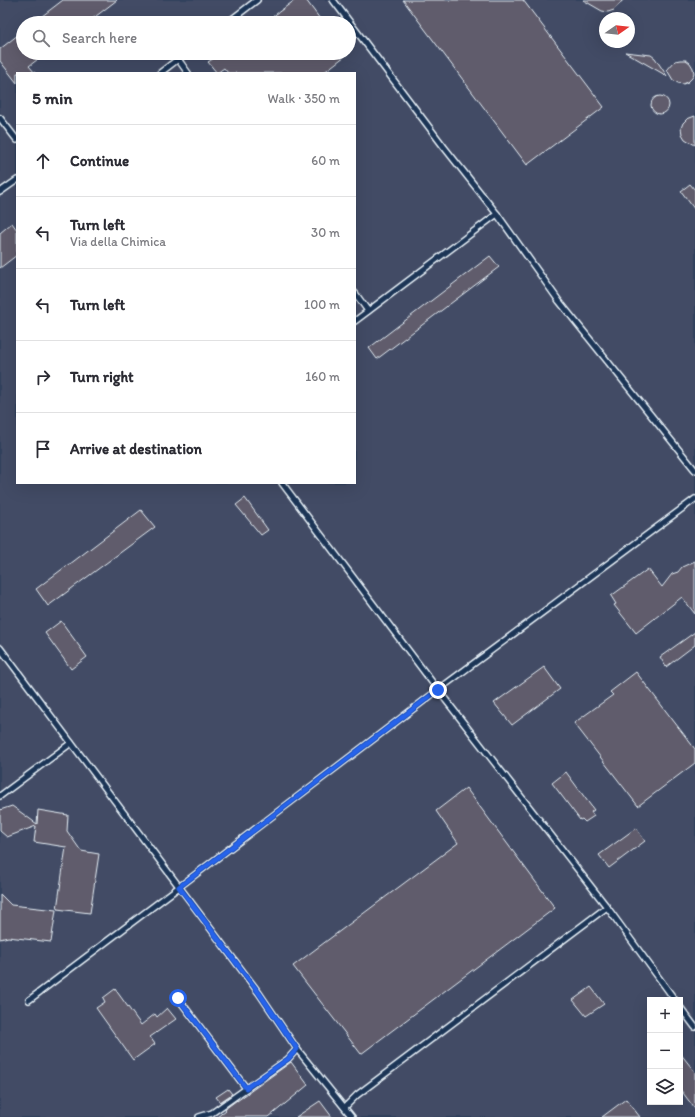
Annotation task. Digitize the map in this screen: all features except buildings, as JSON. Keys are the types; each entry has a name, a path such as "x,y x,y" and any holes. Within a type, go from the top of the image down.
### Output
{"lane":[{"path":"236,16 257,0"},
{"path":"333,0 345,16"},
{"path":"356,30 444,147 497,214 559,301 695,470"},
{"path":"161,72 177,60"},
{"path":"179,60 187,72"},
{"path":"0,118 16,139"},
{"path":"0,192 16,181"},
{"path":"356,320 497,214"},
{"path":"356,294 368,311"},
{"path":"283,484 438,690 607,907 673,997"},
{"path":"29,1000 438,690 695,499"},
{"path":"0,648 259,993 297,1049 352,1117"},
{"path":"0,796 71,743"},
{"path":"344,1107 607,907"},
{"path":"178,998 246,1088"},
{"path":"683,1011 695,1027"},
{"path":"199,1117 211,1115 246,1088 288,1059 297,1049"}],"shaded area":[{"path":"0,0 695,0 695,1117 0,1117"}],"route":[{"path":"178,998 246,1088 288,1059 297,1049 259,993 179,887 438,690"}]}
